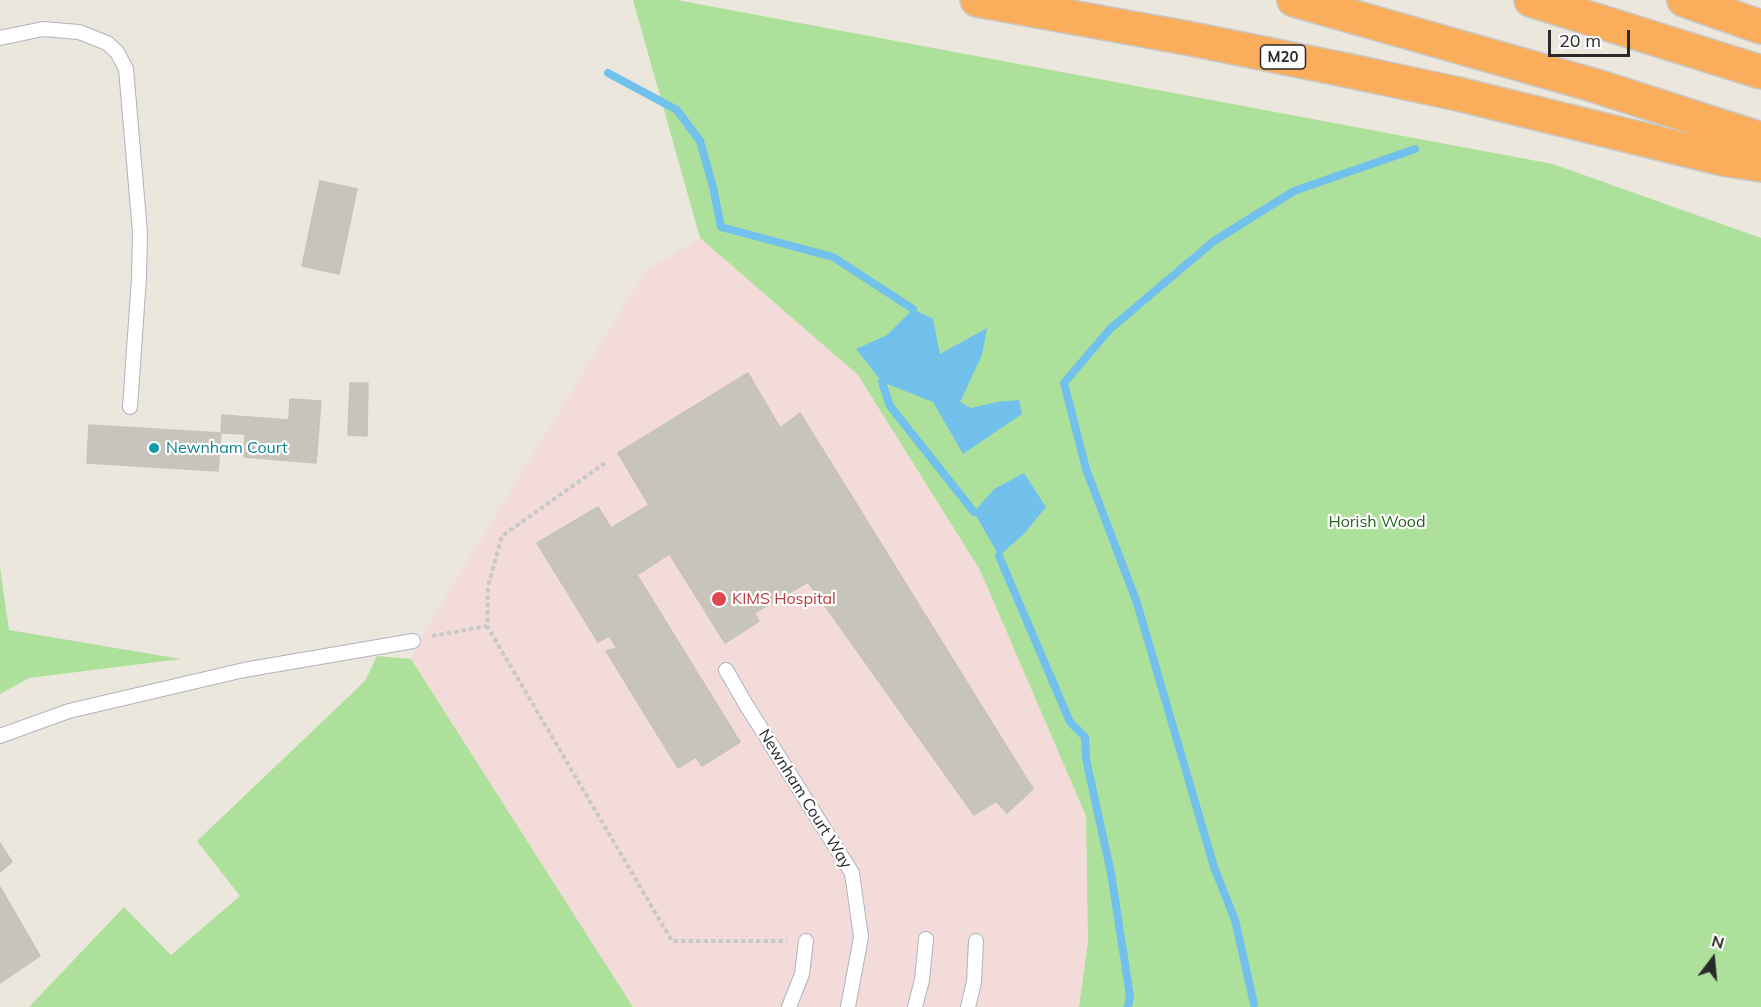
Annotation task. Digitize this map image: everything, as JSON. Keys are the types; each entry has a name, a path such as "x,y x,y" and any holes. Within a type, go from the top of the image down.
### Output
{"highway":[{"name":"M20","path":"976,0 1350,71 1479,99 1724,159 1761,165"},
{"path":"1294,0 1581,82 1761,139"},
{"path":"1531,0 1761,72"},
{"path":"1684,0 1761,27"}],"lane":[{"path":"0,38 43,29 79,32 107,43 117,52 126,69 140,232 130,407"},
{"path":"0,736 69,711 244,670 413,641"},
{"name":"Newnham Court Way","path":"726,670 852,873 861,937 848,1007"},
{"path":"915,1007 922,980 926,939"},
{"path":"789,1007 802,974 806,941"},
{"path":"968,1007 974,981 976,941"}],"path":[{"path":"606,463 502,536 488,586 487,626 672,941 806,941"},
{"path":"413,641 487,626"}],"shaded area":[{"name":"KIMS Hospital","path":"700,238 858,375 980,570 1086,816 1088,942 1079,1007 633,1007 411,659 427,628 645,272"}],"green space":[{"name":"Horish Wood","path":"633,0 677,0 1553,164 1761,238 1761,1007 1079,1007 1088,942 1086,816 980,570 858,375 700,238"},
{"path":"0,568 9,630 181,659 29,678 0,694"},
{"path":"377,656 411,659 633,1007 29,1007 124,907 171,955 240,896 197,841 365,681"}],"water":[{"path":"913,309 933,319 940,354 987,328 982,355 960,402 971,408 1019,400 1022,414 963,454 933,402 882,382 856,349 887,335"},
{"path":"1024,473 1046,507 1024,534 999,556 974,512 994,489"}],"building":[{"path":"320,181 357,189 339,274 302,266"},
{"path":"748,373 780,428 800,413 1033,789 1007,813 996,801 974,815 808,582 754,613 703,532 637,575 740,742 702,766 696,757 678,768 606,651 617,648 609,636 598,642 537,543 598,507 611,528 649,505 618,453"},
{"path":"350,383 368,383 367,436 348,435"},
{"path":"290,399 321,401 316,463 244,457 245,434 221,433 222,415 289,420"},
{"name":"Newnham Court","path":"89,425 221,433 218,471 87,463"},
{"path":"703,532 759,621 725,643 669,553"},
{"path":"0,843 12,862 0,872"},
{"path":"0,887 40,956 0,983"}],"waterway":[{"path":"608,73 677,110 700,141 721,227 833,257 913,309"},
{"path":"1254,1004 1235,920 1214,867 1137,603 1086,469 1064,383 1110,329 1214,241 1294,191 1415,149"},
{"path":"882,382 890,406 974,512"},
{"path":"999,556 1070,722 1085,737 1086,759 1111,873 1130,996 1128,1007"}],"place":[{"name":"Newnham Court","path":"154,448"},
{"name":"KIMS Hospital","path":"719,599"}]}
